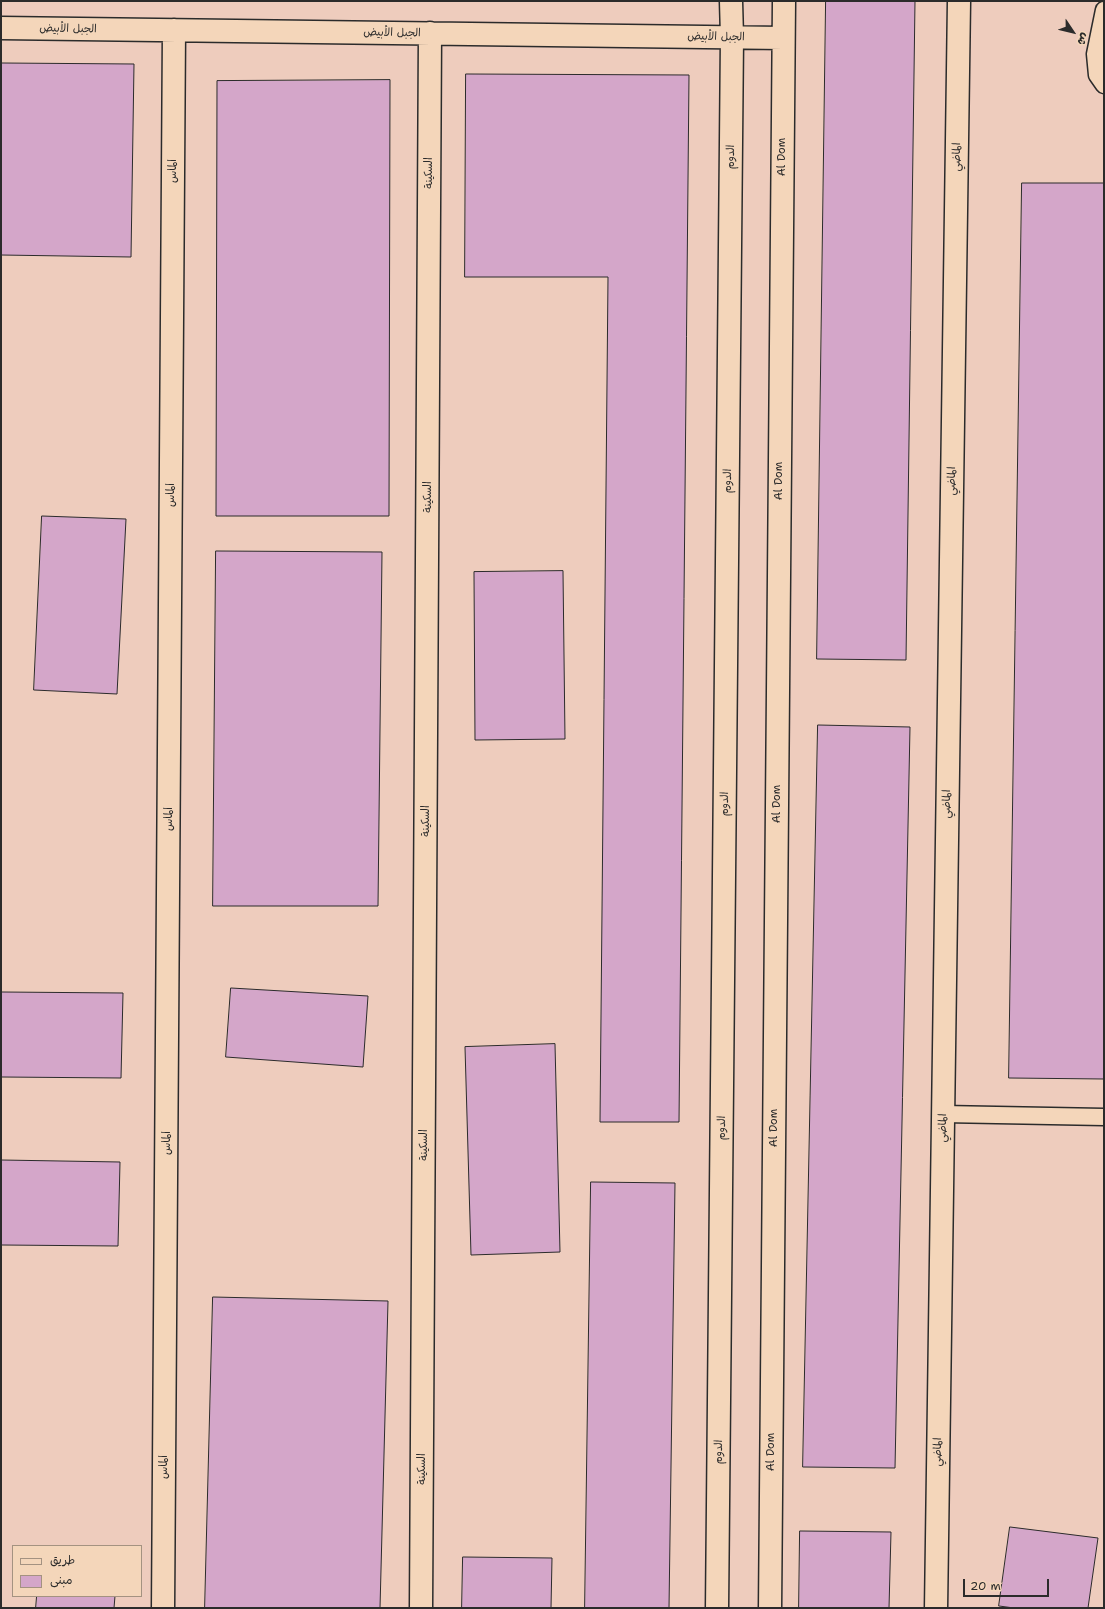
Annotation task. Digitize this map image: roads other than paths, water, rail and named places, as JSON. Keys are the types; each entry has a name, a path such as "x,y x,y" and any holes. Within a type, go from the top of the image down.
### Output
{"street":[{"name":"الدوم","path":"717,1608 732,37 731,1"},
{"name":"Al Dom","path":"770,1608 784,1"},
{"name":"الماضي","path":"936,1608 959,1"},
{"name":"الجبل الأبيض","path":"1,28 783,38"},
{"name":"الماس","path":"163,1608 174,30"},
{"name":"السكينة","path":"421,1608 430,33"}],"lane":[{"path":"1104,10 1095,54 1097,76 1104,85"},
{"path":"943,1114 1104,1117"}]}
